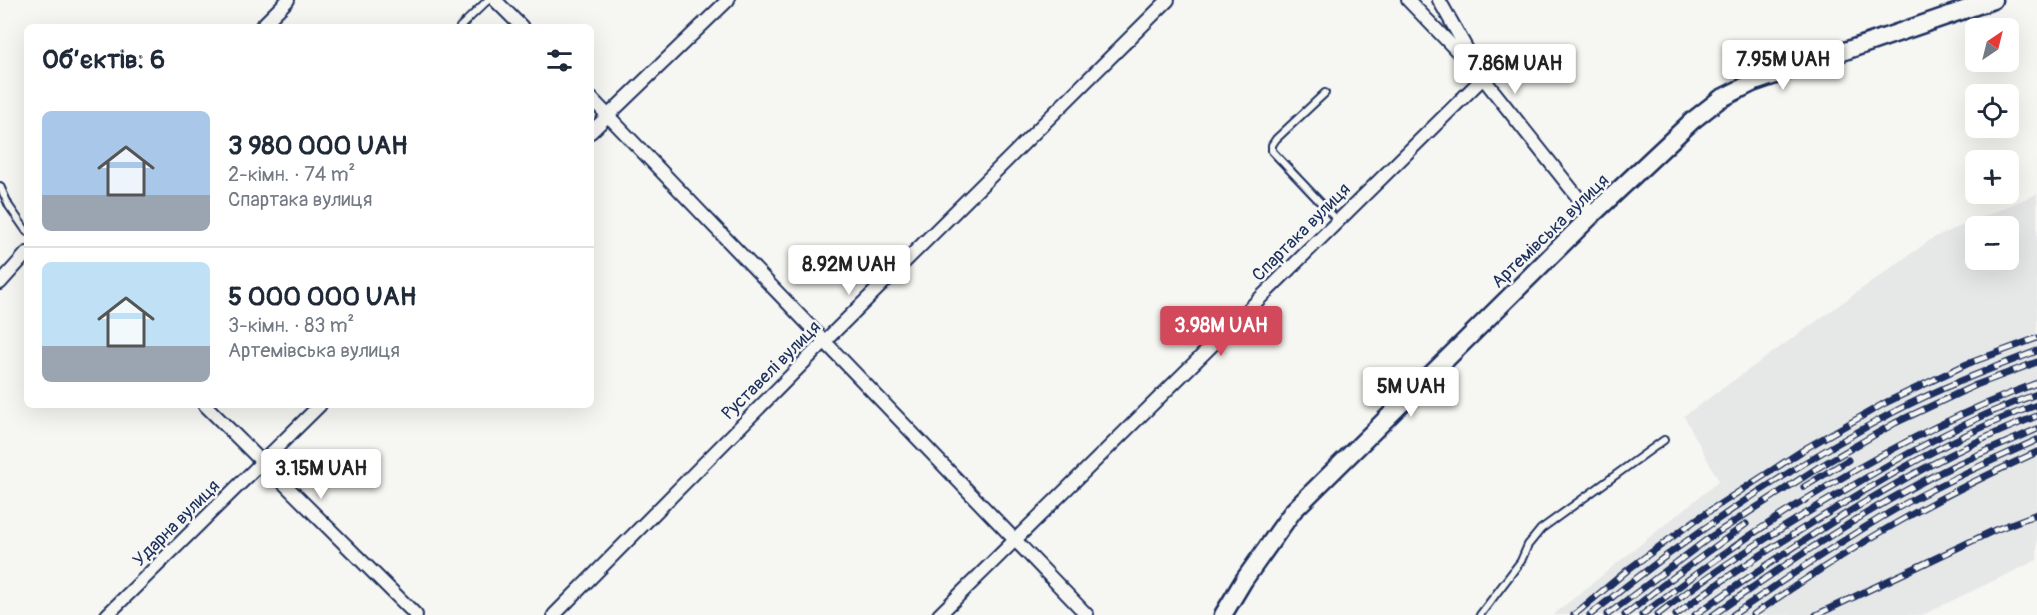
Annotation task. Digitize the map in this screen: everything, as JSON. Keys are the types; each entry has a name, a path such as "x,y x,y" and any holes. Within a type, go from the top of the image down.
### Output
{"main road":[{"name":"Артемівська вулиця","path":"1223,615 1244,580 1293,512 1592,215 1720,99 1752,83 1993,0"}],"street":[{"path":"264,24 288,0"},
{"path":"495,0 519,24"},
{"path":"594,129 728,0"},
{"name":"Руставелі вулиця","path":"554,615 825,341 1168,0"},
{"path":"1408,0 1483,78 1592,215"},
{"path":"1439,0 1483,78"},
{"name":"Спартака вулиця","path":"939,615 1483,78"},
{"path":"594,101 1087,615"},
{"path":"0,283 24,256"},
{"path":"209,408 416,615"},
{"name":"Ударна вулиця","path":"107,615 317,408"}],"lane":[{"path":"463,24 488,0"},
{"path":"1325,93 1276,139 1272,145 1272,151 1338,221"},
{"path":"0,186 9,206 24,228"},
{"path":"1480,615 1521,561 1528,545 1540,529 1664,440"}],"shaded area":[{"path":"2037,194 2037,560 1922,615 1553,615 1719,481 1684,416 1933,238 1965,224 1965,270 2019,270 2019,216 1985,216 2013,204 2019,204 2019,202"}],"railway":[{"path":"1574,615 1630,568 1697,519 1808,447 1885,403 1967,364 2037,338"},
{"path":"1590,615 1698,533 1811,459 1926,396 2037,351"},
{"path":"1607,615 1709,538 1819,467 1895,423 1976,385 2037,362"},
{"path":"1642,615 1733,548 1831,484 1934,428 2037,383"},
{"path":"1657,615 1752,547 1874,473 1965,424 2037,394"},
{"path":"1676,615 1762,554 1896,472 1951,442 2037,405"},
{"path":"1695,615 1860,505 1946,457 2037,416"},
{"path":"1713,615 1801,555 1891,499 1953,466 2037,429"},
{"path":"1733,615 1837,545 1901,506 2037,440"},
{"path":"1753,615 1889,527 1956,490 2037,452"},
{"path":"1804,487 1848,460"},
{"path":"1816,615 1995,530 2037,514"},
{"path":"1625,615 1746,524"}]}
